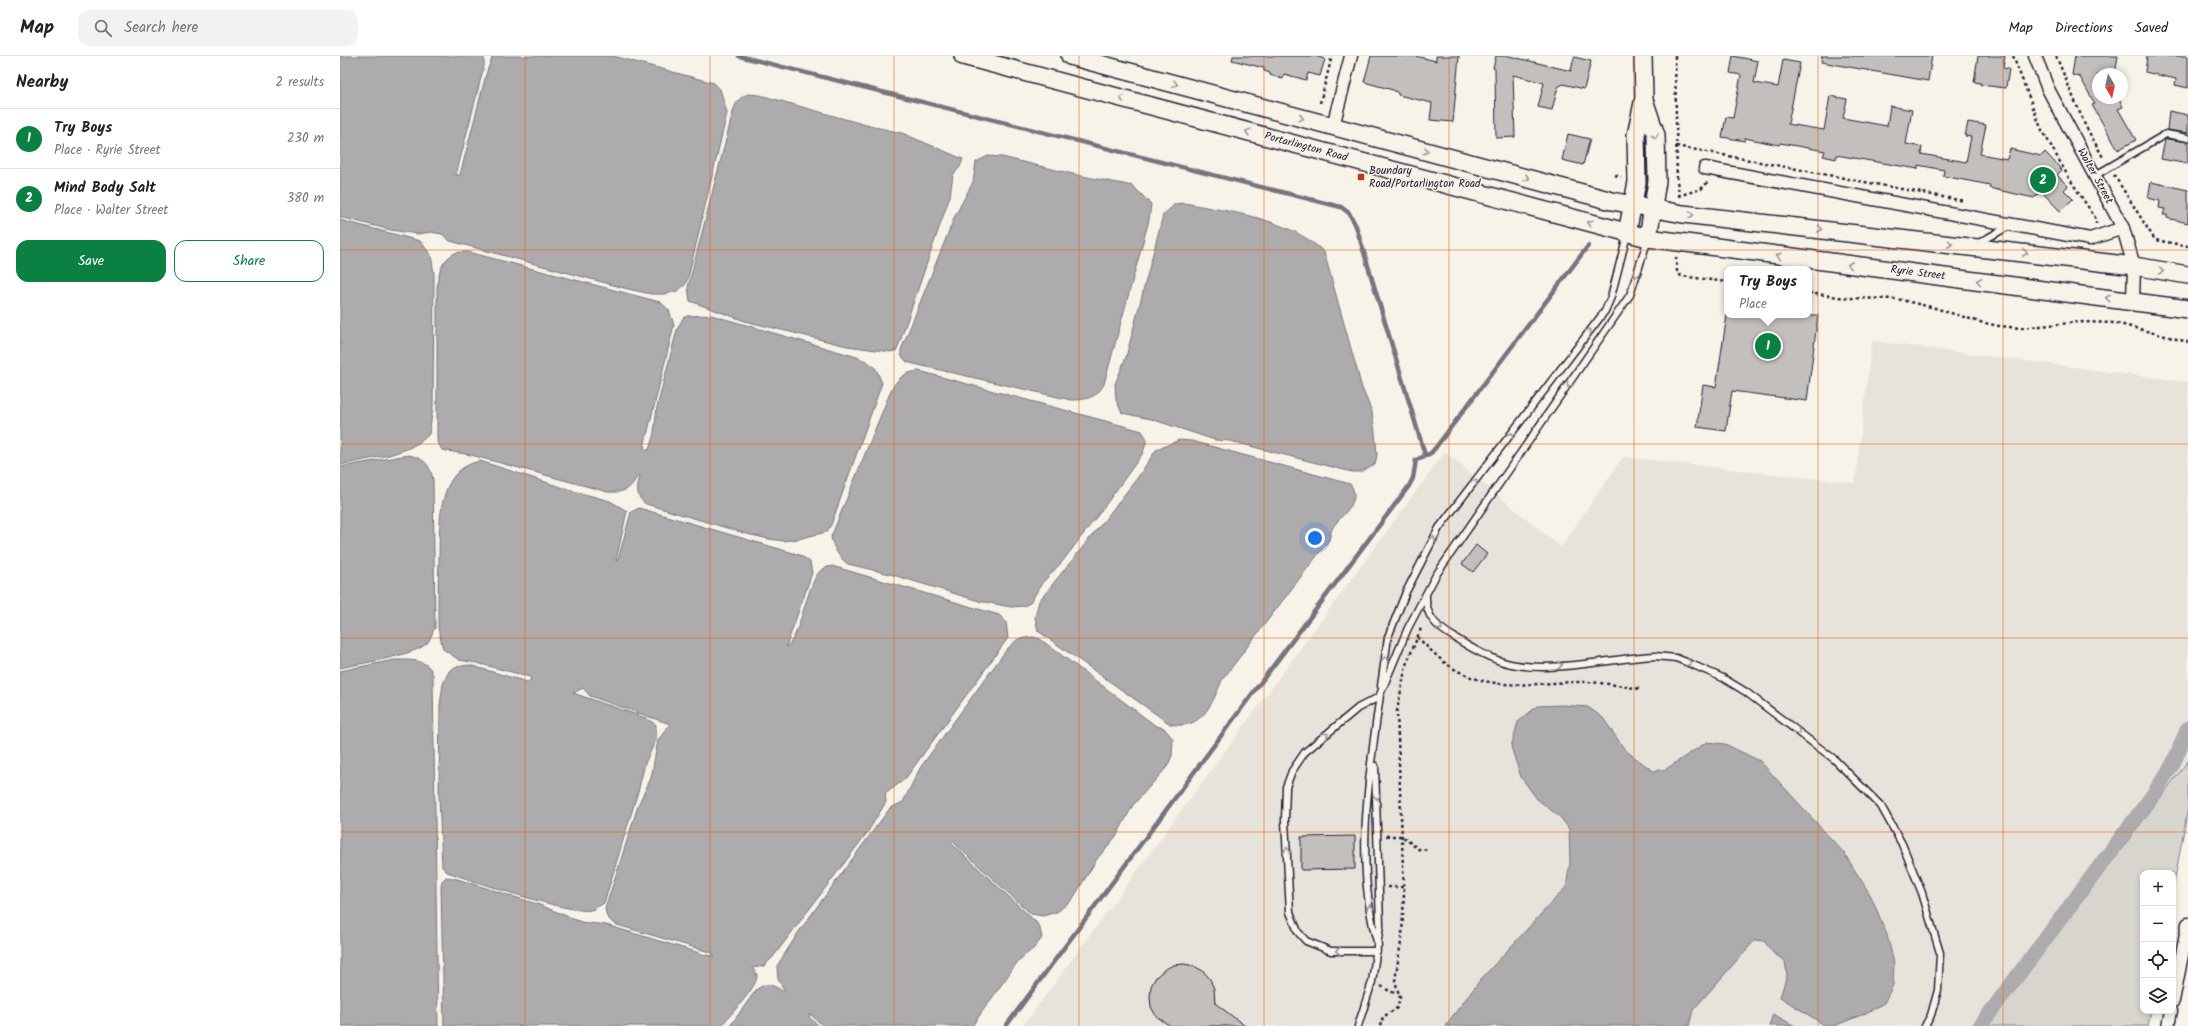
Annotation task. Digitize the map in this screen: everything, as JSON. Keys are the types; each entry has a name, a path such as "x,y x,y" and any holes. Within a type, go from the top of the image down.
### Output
{"main road":[{"name":"Portarlington Road","path":"963,56 1648,238"},
{"path":"1070,56 1112,61 1333,126 1632,204 1682,214 2134,266 2188,275"},
{"path":"1627,233 1637,182 1636,135 1644,98 1643,56"},
{"path":"1644,98 1656,135 1657,181 1648,238"},
{"name":"Ryrie Street","path":"1648,238 2188,309"}],"street":[{"path":"1333,126 1351,56"},
{"name":"Walter Street","path":"2035,56 2048,89 2123,228 2134,266 2133,301"},
{"path":"1704,168 2090,239 2123,228"},
{"path":"2176,986 2188,924"},
{"path":"2168,1026 2170,1014"}],"lane":[{"path":"2094,176 2166,134 2188,138"},
{"path":"1972,247 2010,225"},
{"path":"1377,948 1367,887 1366,836 1379,698 1388,637 1418,567 1439,528 1605,311 1611,296 1627,233"},
{"path":"1377,948 1331,951 1306,941 1298,932 1290,912 1285,821 1286,787 1292,771 1305,752 1358,708 1379,698 1397,652 1436,575 1630,296 1648,238"},
{"path":"1426,594 1427,612 1438,627 1478,652 1502,662 1527,666 1567,665 1628,657 1676,658 1723,678 1746,692 1834,759 1881,806 1902,844 1922,893 1940,953 1938,990 1925,1026"},
{"path":"1358,1026 1372,982 1380,925 1374,744"}],"path":[{"path":"1320,102 1332,56"},
{"path":"1676,56 1677,181 1681,203"},
{"path":"2013,56 2041,128 2069,178 2096,219 2096,226 2089,225"},
{"path":"1676,146 1971,202"},
{"path":"1673,193 1679,195 1701,189 1718,170"},
{"path":"1615,175 1621,177"},
{"path":"1676,255 1677,271 1681,276 1724,282"},
{"path":"1812,293 1846,298 1897,299 1934,308 1980,322 2000,326 2021,328 2079,322 2116,324 2188,342"},
{"path":"1380,1026 1383,1017 1397,1008 1400,998 1395,981 1402,935 1404,893 1397,711 1406,666 1427,612"},
{"path":"1378,835 1402,836 1418,849 1429,850"}],"shaded area":[{"path":"340,56 484,56 484,66 456,175 460,175 487,71 493,56 613,56 714,83 720,89 727,113 688,278 685,285 677,291 664,294 651,294 450,241 442,234 431,232 417,234 391,230 340,217"},
{"path":"748,94 760,95 866,125 902,133 963,159 960,167 953,175 950,196 897,350 891,352 847,346 745,321 690,301 688,287 733,112 735,105 739,100"},
{"path":"988,156 1002,157 1077,175 1133,186 1151,204 1149,220 1104,384 1098,392 1086,399 1071,400 914,364 907,362 901,355 901,350 955,216 973,182 976,162"},
{"path":"1184,203 1239,213 1276,224 1294,231 1324,252 1362,388 1372,412 1377,455 1375,464 1361,472 1352,472 1230,441 1215,440 1151,419 1122,413 1116,400 1115,384 1126,357 1163,215 1175,204"},
{"path":"340,220 420,241 431,255 434,273 433,408 429,434 422,441 407,449 389,455 340,465"},
{"path":"468,252 660,302 669,310 674,325 644,447 645,449 649,450 654,433 657,407 677,330 683,318 687,316 711,315 857,357 868,362 876,369 882,383 831,525 826,532 784,541 769,539 747,534 646,504 638,495 640,476 637,476 632,485 626,490 608,492 471,455 442,450 437,441 437,287 440,272 447,259 455,253"},
{"path":"1872,341 2188,382 2188,761 1988,1026 1023,1026 1445,452 1561,547 1623,457 1855,483"},
{"path":"919,371 1142,431 1147,439 1143,453 1104,507 1062,562 1042,583 1030,603 1024,606 1011,607 979,601 890,574 848,564 842,559 833,545 831,537 892,388 903,376"},
{"path":"1179,440 1192,441 1350,484 1354,496 1350,507 1333,527 1329,540 1222,680 1214,698 1204,714 1190,724 1181,725 1170,724 1038,631 1035,617 1039,601 1138,477 1156,450"},
{"path":"408,455 422,460 428,466 433,480 435,628 428,642 422,647 413,651 340,668 340,467"},
{"path":"480,461 570,490 610,501 627,511 616,561 618,560 631,512 639,508 800,555 810,562 812,573 786,647 791,643 795,634 815,578 821,570 832,566 999,615 1006,622 1008,638 905,779 885,794 886,802 867,833 773,957 764,966 752,968 757,976 756,981 742,1002 721,1026 444,1026 441,887 442,881 446,877 454,878 540,905 581,922 606,925 706,955 714,956 713,953 614,924 607,917 605,909 639,803 651,778 658,740 670,724 590,696 583,688 573,693 646,718 656,725 656,740 645,763 639,788 604,903 591,910 564,907 521,896 477,882 447,872 442,867 439,795 440,705 443,684 446,677 450,670 455,667 469,665 527,682 531,680 530,677 477,663 459,660 443,649 438,628 440,531 443,501 448,487 455,475 465,466"},
{"path":"1033,637 1040,639 1156,726 1164,728 1173,739 1172,756 1167,767 1133,805 1117,835 1097,859 1072,900 1057,912 1043,916 1031,914 953,842 951,843 1036,922 1040,928 1042,938 1034,948 1019,960 972,1026 823,1026 810,1014 809,1017 819,1026 730,1026 756,990 760,987 770,985 777,987 784,992 785,991 778,979 777,966 800,930 890,808 903,802 920,768 1007,649 1018,639"},
{"path":"394,660 412,660 423,663 428,666 433,676 438,1026 340,1026 340,671"},
{"path":"1562,705 1588,707 1603,718 1625,750 1653,771 1666,769 1707,742 1725,744 1760,761 1844,853 1871,896 1887,935 1894,963 1893,985 1884,1003 1864,1014 1834,1026 1826,1026 1780,997 1787,975 1785,961 1773,953 1764,941 1755,940 1693,1010 1689,1026 1445,1026 1481,979 1566,887 1570,863 1569,829 1561,818 1537,799 1521,777 1511,747 1518,722 1537,706"},
{"path":"2188,761 2188,808 2176,873 2176,870 2140,870 2140,1014 2150,1014 2148,1026 1988,1026"},
{"path":"1773,1014 1795,1026 1769,1026"}],"building":[{"path":"1233,56 1315,56 1325,59 1320,76 1308,73 1306,80 1284,74 1283,79 1270,75 1270,73 1264,71 1264,68 1232,60"},
{"path":"1371,56 1415,56 1436,61 1436,56 1459,56 1453,122 1430,120 1432,103 1398,95 1398,93 1393,90 1364,82"},
{"path":"1496,56 1509,56 1571,71 1574,57 1591,61 1584,89 1563,84 1558,87 1552,110 1538,107 1544,83 1513,75 1515,137 1496,138 1495,69 1493,68"},
{"path":"1733,56 1758,61 1754,83 1778,87 1783,60 1800,63 1788,124 1824,130 1830,96 1847,99 1843,118 1887,126 1890,106 1912,110 1906,144 1922,147 1921,154 1966,162 1971,137 1965,136 1968,122 1986,125 1980,154 2007,159 2010,149 2041,156 2045,152 2062,170 2057,175 2068,186 2064,190 2073,199 2060,211 2041,191 2034,198 1989,188 1990,185 1943,176 1944,170 1918,165 1918,169 1836,155 1836,159 1823,156 1825,151 1780,143 1779,145 1745,138 1745,141 1722,137 1726,117 1733,118 1741,75 1730,73"},
{"path":"1822,56 1932,56 1928,81 1821,62"},
{"path":"1978,56 2005,56 2003,68 2009,69 2006,88 1981,85 1981,83 1974,82"},
{"path":"2075,56 2118,56 2116,68 2092,68 2092,99 2080,77 2072,75"},
{"path":"2147,56 2188,56 2188,88 2175,85 2176,79 2145,72"},
{"path":"2122,104 2123,107 2118,109 2136,140 2118,150 2092,105"},
{"path":"2169,111 2188,115 2188,133 2167,130"},
{"path":"1568,134 1590,139 1583,165 1562,160"},
{"path":"2165,140 2188,142 2188,164 2161,159"},
{"path":"2151,182 2188,190 2188,223 2167,218 2167,215 2163,215 2165,209 2159,208 2160,201 2148,198"},
{"path":"1812,315 1818,315 1807,401 1732,391 1726,431 1697,427 1703,385 1716,387 1727,318 1812,318"},
{"path":"1476,545 1487,554 1473,572 1462,564"},
{"path":"1355,836 1355,869 1301,870 1301,837"},
{"path":"1184,964 1194,966 1203,971 1210,979 1214,989 1215,1003 1245,1026 1170,1026 1156,1016 1151,1007 1151,986 1156,977 1164,970 1173,965"}],"waterway":[{"path":"739,56 1341,207 1349,213 1356,226 1425,455"},
{"path":"1006,1026 1255,690 1409,486 1413,478 1416,460 1431,453 1436,447 1588,246"},
{"path":"1980,1026 2152,796 2173,764 2188,728"}],"place":[{"name":"Boundary Road/Portarlington Road","path":"1361,177"},
{"name":"Mind Body Salt","path":"2043,180"},
{"name":"Try Boys","path":"1768,346"}]}
